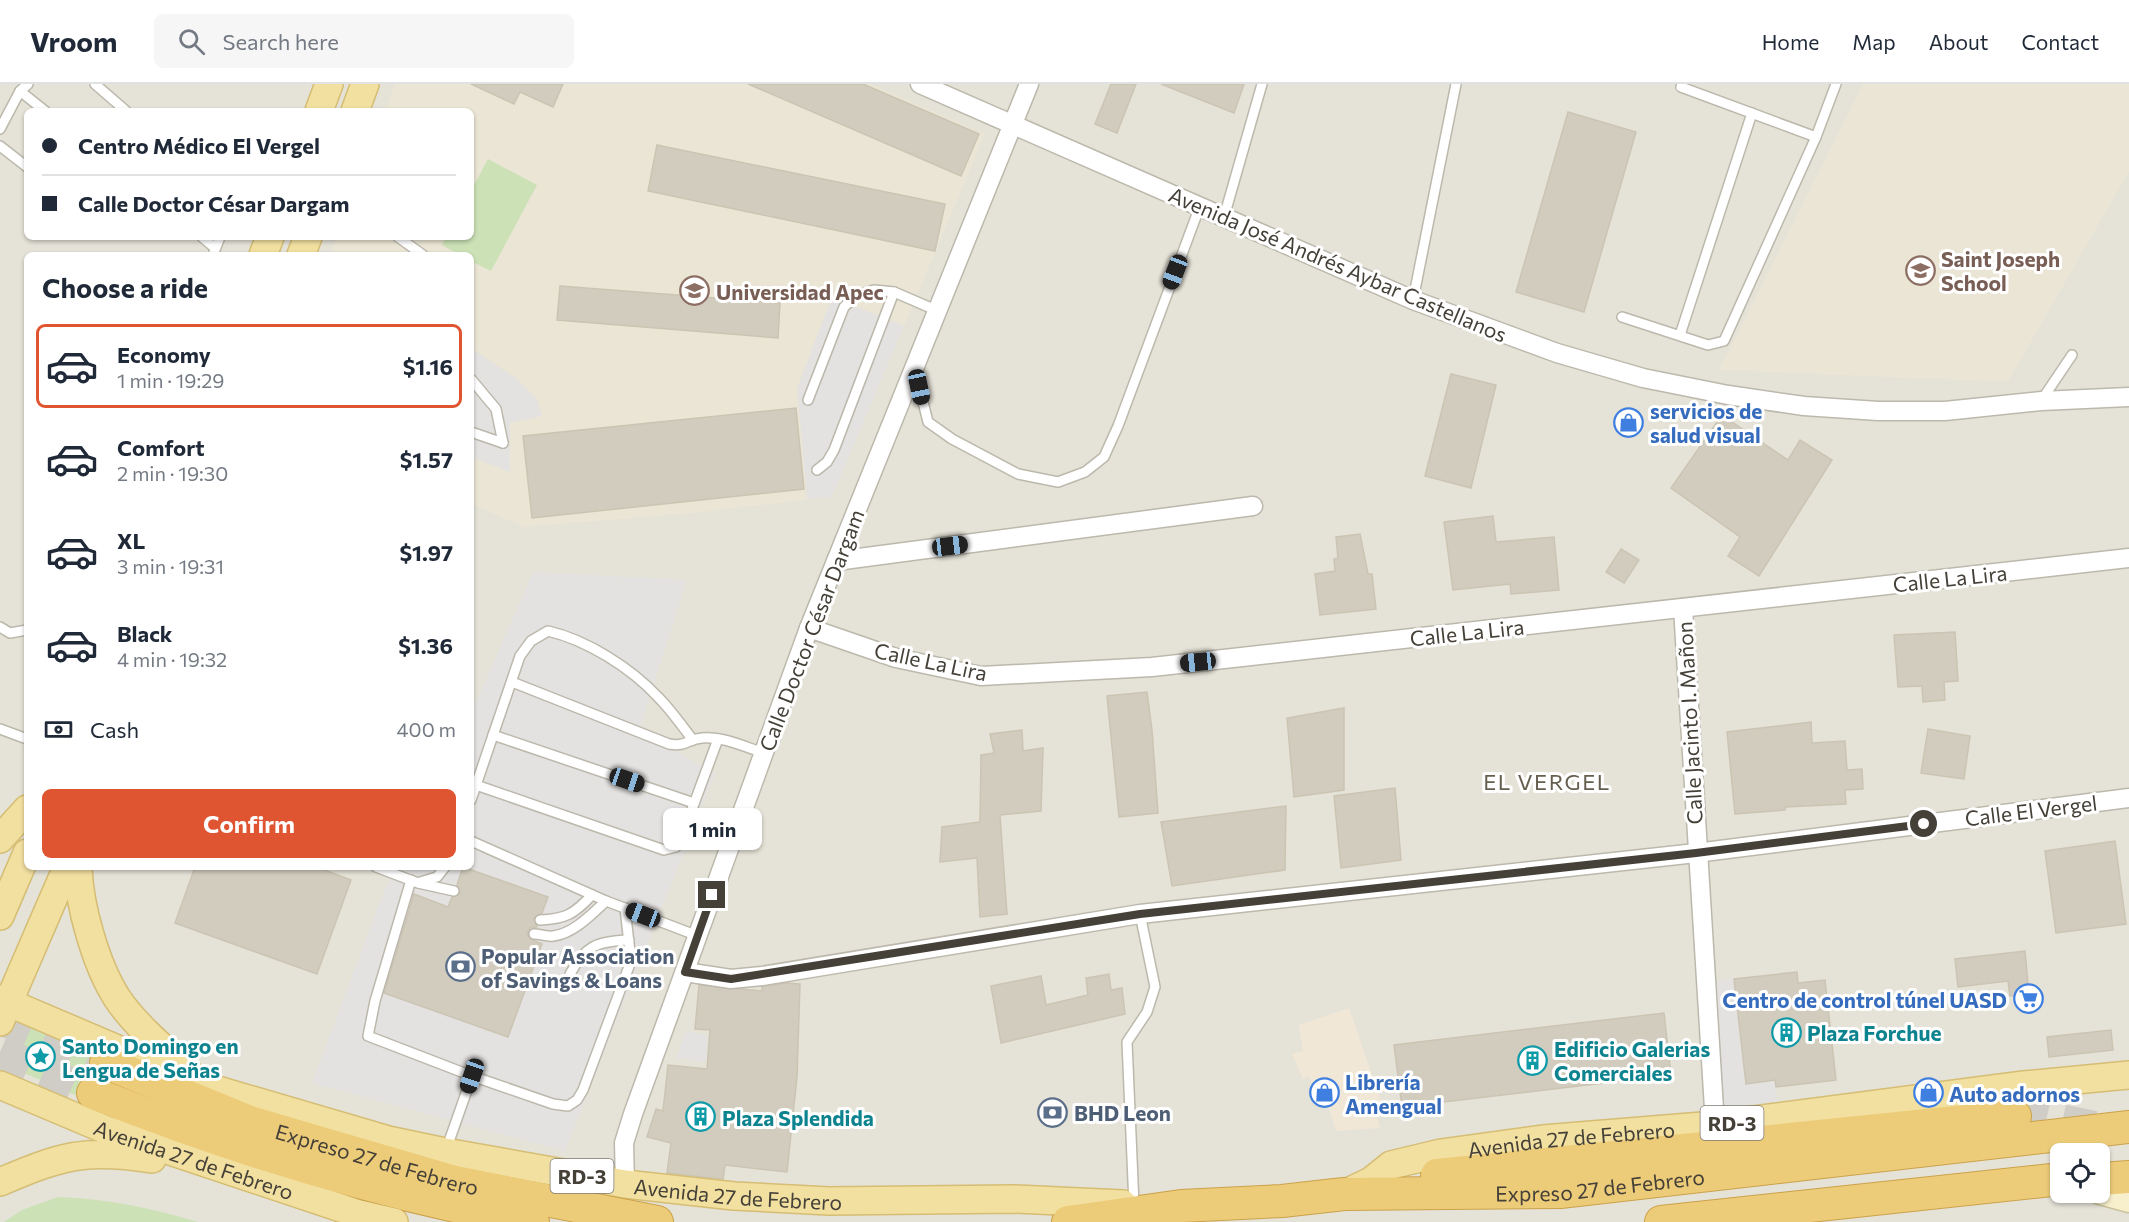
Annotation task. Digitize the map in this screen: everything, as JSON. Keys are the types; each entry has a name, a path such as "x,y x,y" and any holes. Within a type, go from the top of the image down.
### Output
{"highway":[{"name":"Expreso 27 de Febrero","path":"106,1063 250,1122 455,1182 657,1222"},
{"name":"Expreso 27 de Febrero","path":"93,1093 192,1132 370,1187 456,1208 533,1222"},
{"path":"1357,1188 2015,1116"},
{"name":"Expreso 27 de Febrero","path":"1068,1222 1181,1206 1282,1201 1357,1188 1560,1192 2129,1127"},
{"path":"2110,1178 2129,1177"},
{"name":"Expreso 27 de Febrero","path":"1661,1222 2050,1181"}],"main road":[{"path":"320,108 329,84"},
{"path":"356,108 365,84"},
{"path":"0,839 24,812"},
{"path":"0,916 24,860"},
{"path":"3,1008 66,870"},
{"path":"78,870 88,932 117,998 158,1043 204,1086"},
{"name":"Avenida 27 de Febrero","path":"3,1008 204,1086 388,1140 625,1184 734,1196 829,1200 1014,1199 1181,1206"},
{"name":"Avenida 27 de Febrero","path":"1357,1188 1391,1165 1441,1153 1543,1139 1715,1125 2024,1085 2129,1075"},
{"name":"Avenida 27 de Febrero","path":"0,1084 104,1129 359,1214 394,1222"},
{"path":"0,1182 44,1163 82,1153 116,1153 241,1174"},
{"path":"2110,1195 2129,1200"}],"street":[{"name":"Avenida José Andrés Aybar Castellanos","path":"920,84 1413,300 1557,353 1644,378 1728,395 1804,406 1878,411 1945,411 2041,401 2129,397"},
{"name":"Calle Doctor César Dargam","path":"625,1184 624,1143 809,628 1029,84"},
{"path":"836,561 1253,506"},
{"name":"Calle La Lira","path":"809,628 896,658 981,676 1152,667 2129,558"},
{"name":"Calle Jacinto I. Mañon","path":"1683,608 1696,853 1715,1125"},
{"name":"Calle El Vergel","path":"685,972 731,979 762,976 1140,914 1696,853 2129,798"}],"lane":[{"path":"0,129 20,91 28,84"},
{"path":"94,84 122,108"},
{"path":"1224,217 1262,84"},
{"path":"1413,300 1456,84"},
{"path":"1682,84 1681,87 1816,137"},
{"path":"1622,317 1708,345 1724,341 1816,137 1836,84"},
{"path":"20,91 41,108"},
{"path":"1680,335 1752,113"},
{"path":"0,146 24,165"},
{"path":"915,369 928,422 952,439 1018,474 1058,483 1085,472 1104,457 1118,426 1200,206"},
{"path":"204,240 214,252"},
{"path":"402,240 419,252"},
{"path":"808,400 844,307 856,296 874,290 894,292 938,311"},
{"path":"817,470 827,462 834,450 894,292"},
{"path":"2041,401 2072,355"},
{"path":"474,383 496,409 503,443 474,433"},
{"path":"0,627 10,633 24,631"},
{"path":"474,791 520,656 531,641 548,631 565,635 616,663 658,696 693,740"},
{"path":"512,682 669,744 682,746 693,740 717,739 764,753"},
{"path":"0,729 24,738"},
{"path":"493,735 694,803"},
{"path":"476,785 664,850 676,848 717,739"},
{"path":"474,842 606,901 698,936"},
{"path":"384,870 414,882 454,891"},
{"path":"414,882 437,877 443,870"},
{"path":"414,882 375,1002 368,1036 472,1076 553,1104 568,1106 577,1100 631,961 625,908"},
{"path":"540,920 561,919 579,910 592,895"},
{"path":"534,934 554,936 568,930 586,919 606,901"},
{"path":"1134,1205 1127,1042 1147,1012 1155,987 1140,914"},
{"path":"570,974 581,954 592,947 608,941 629,940"},
{"path":"445,1152 472,1076"}],"shaded area":[{"path":"0,84 2129,84 2129,1222 0,1222"},
{"name":"Universidad Apec","path":"395,84 870,84 985,134 832,497 684,514 524,527 474,505 474,252 331,252 336,240 474,240 474,108 386,108"},
{"name":"Saint Joseph School","path":"1863,84 2129,84 2129,171 2008,382 1719,370"},
{"path":"832,297 904,326 832,497 807,499 797,388"},
{"path":"474,350 517,379 537,399 542,416 510,423 510,472 474,458"},
{"path":"533,572 687,580 639,730 715,774 565,1151 312,1083 384,891 394,870 474,870 474,707"},
{"path":"1734,979 1747,1083 1775,1080 1777,1102 1724,1107 1710,982"},
{"path":"1349,1008 1384,1110 1376,1112 1380,1128 1336,1131 1324,1093 1316,1092 1309,1076 1303,1079 1292,1054 1303,1051 1299,1025"},
{"path":"686,1031 708,1036 706,1062 676,1058"}],"green space":[{"path":"488,159 537,185 491,271 474,262 474,252 455,252 442,245 444,240 474,240 474,185"},
{"path":"25,1019 109,1052 87,1100 10,1067 7,1039 9,1034"},
{"path":"58,1197 129,1205 198,1222 4,1222 22,1210"}],"building":[{"path":"471,84 563,84 553,107 520,92 514,104"},
{"path":"748,84 863,84 979,134 961,176"},
{"path":"1111,84 1136,84 1117,133 1095,124"},
{"path":"1161,84 1244,84 1234,113"},
{"path":"1568,112 1636,132 1584,312 1516,292"},
{"path":"657,145 945,204 935,251 648,191"},
{"path":"560,286 780,303 778,338 557,320"},
{"path":"1451,374 1496,385 1471,488 1425,476"},
{"path":"796,408 804,489 532,518 523,436"},
{"path":"1722,415 1788,460 1800,440 1832,460 1759,576 1728,556 1740,537 1671,488"},
{"path":"1493,516 1496,542 1554,537 1559,590 1511,594 1510,584 1453,590 1444,522"},
{"path":"1360,534 1368,574 1372,574 1376,609 1320,615 1315,574 1335,571 1334,559 1338,558 1336,537"},
{"path":"1621,549 1639,560 1624,583 1606,572"},
{"path":"1955,632 1958,681 1944,682 1945,700 1923,702 1922,686 1898,687 1894,635"},
{"path":"1147,692 1158,813 1119,817 1107,696"},
{"path":"1344,708 1344,790 1294,797 1287,718"},
{"path":"1811,722 1812,743 1845,741 1847,770 1862,769 1863,789 1845,790 1846,804 1785,807 1785,810 1735,814 1727,732"},
{"path":"1928,729 1970,736 1964,779 1921,773"},
{"path":"1022,730 1023,751 1043,748 1041,811 1000,815 1007,914 980,917 977,858 940,862 942,827 980,822 981,755 994,753 990,734"},
{"path":"1395,788 1401,860 1341,868 1334,796"},
{"path":"1286,806 1285,870 1172,886 1161,822"},
{"path":"2115,841 2126,924 2056,933 2045,851"},
{"path":"194,870 324,870 351,880 317,974 175,923"},
{"name":"Popular Association of Savings & Loans","path":"462,870 472,870 548,897 542,913 534,918 537,927 530,928 527,933 530,939 542,944 508,1037 384,993 414,894 448,907 452,897 460,893 457,885"},
{"path":"2025,951 2029,994 2010,996 2008,981 1958,987 1955,959"},
{"name":"Plaza Forchue","path":"1797,972 1798,983 1825,980 1836,1080 1776,1087 1775,1080 1746,1084 1734,979"},
{"path":"1109,974 1111,990 1122,988 1125,1014 1001,1043 991,986 1041,976 1046,1005 1088,995 1086,978"},
{"path":"786,983 800,984 797,1077 787,1172 725,1165 723,1179 667,1173 671,1143 647,1137 656,1109 663,1111 668,1065 707,1069 710,1030 695,1029 699,985 762,991 762,987"},
{"name":"Edificio Galerias Comerciales","path":"1664,1013 1671,1075 1402,1107 1394,1045"},
{"path":"2111,1030 2113,1050 2049,1057 2047,1037"}],"tunnel":[{"path":"0,1019 106,1063"},
{"path":"0,1052 93,1093"},
{"path":"2015,1116 2046,1117 2099,1128"}],"place":[{"name":"Saint Joseph School","path":"1920,270"},
{"name":"Universidad Apec","path":"695,291"},
{"name":"servicios de salud visual","path":"1629,422"},
{"name":"Popular Association of Savings & Loans","path":"460,967"},
{"name":"Centro de control túnel UASD","path":"2028,999"},
{"name":"Plaza Forchue","path":"1786,1032"},
{"name":"Santo Domingo en Lengua de Señas","path":"41,1057"},
{"name":"Edificio Galerias Comerciales","path":"1533,1060"},
{"name":"Librería Amengual","path":"1324,1093"},
{"name":"Auto adornos","path":"1928,1093"},
{"name":"BHD Leon","path":"1053,1112"},
{"name":"Plaza Splendida","path":"701,1117"}],"district":[{"name":"EL VERGEL","path":"1547,781"}],"route":[{"path":"712,895 685,972 731,979 762,976 1140,914 1696,853 1924,824"}]}
